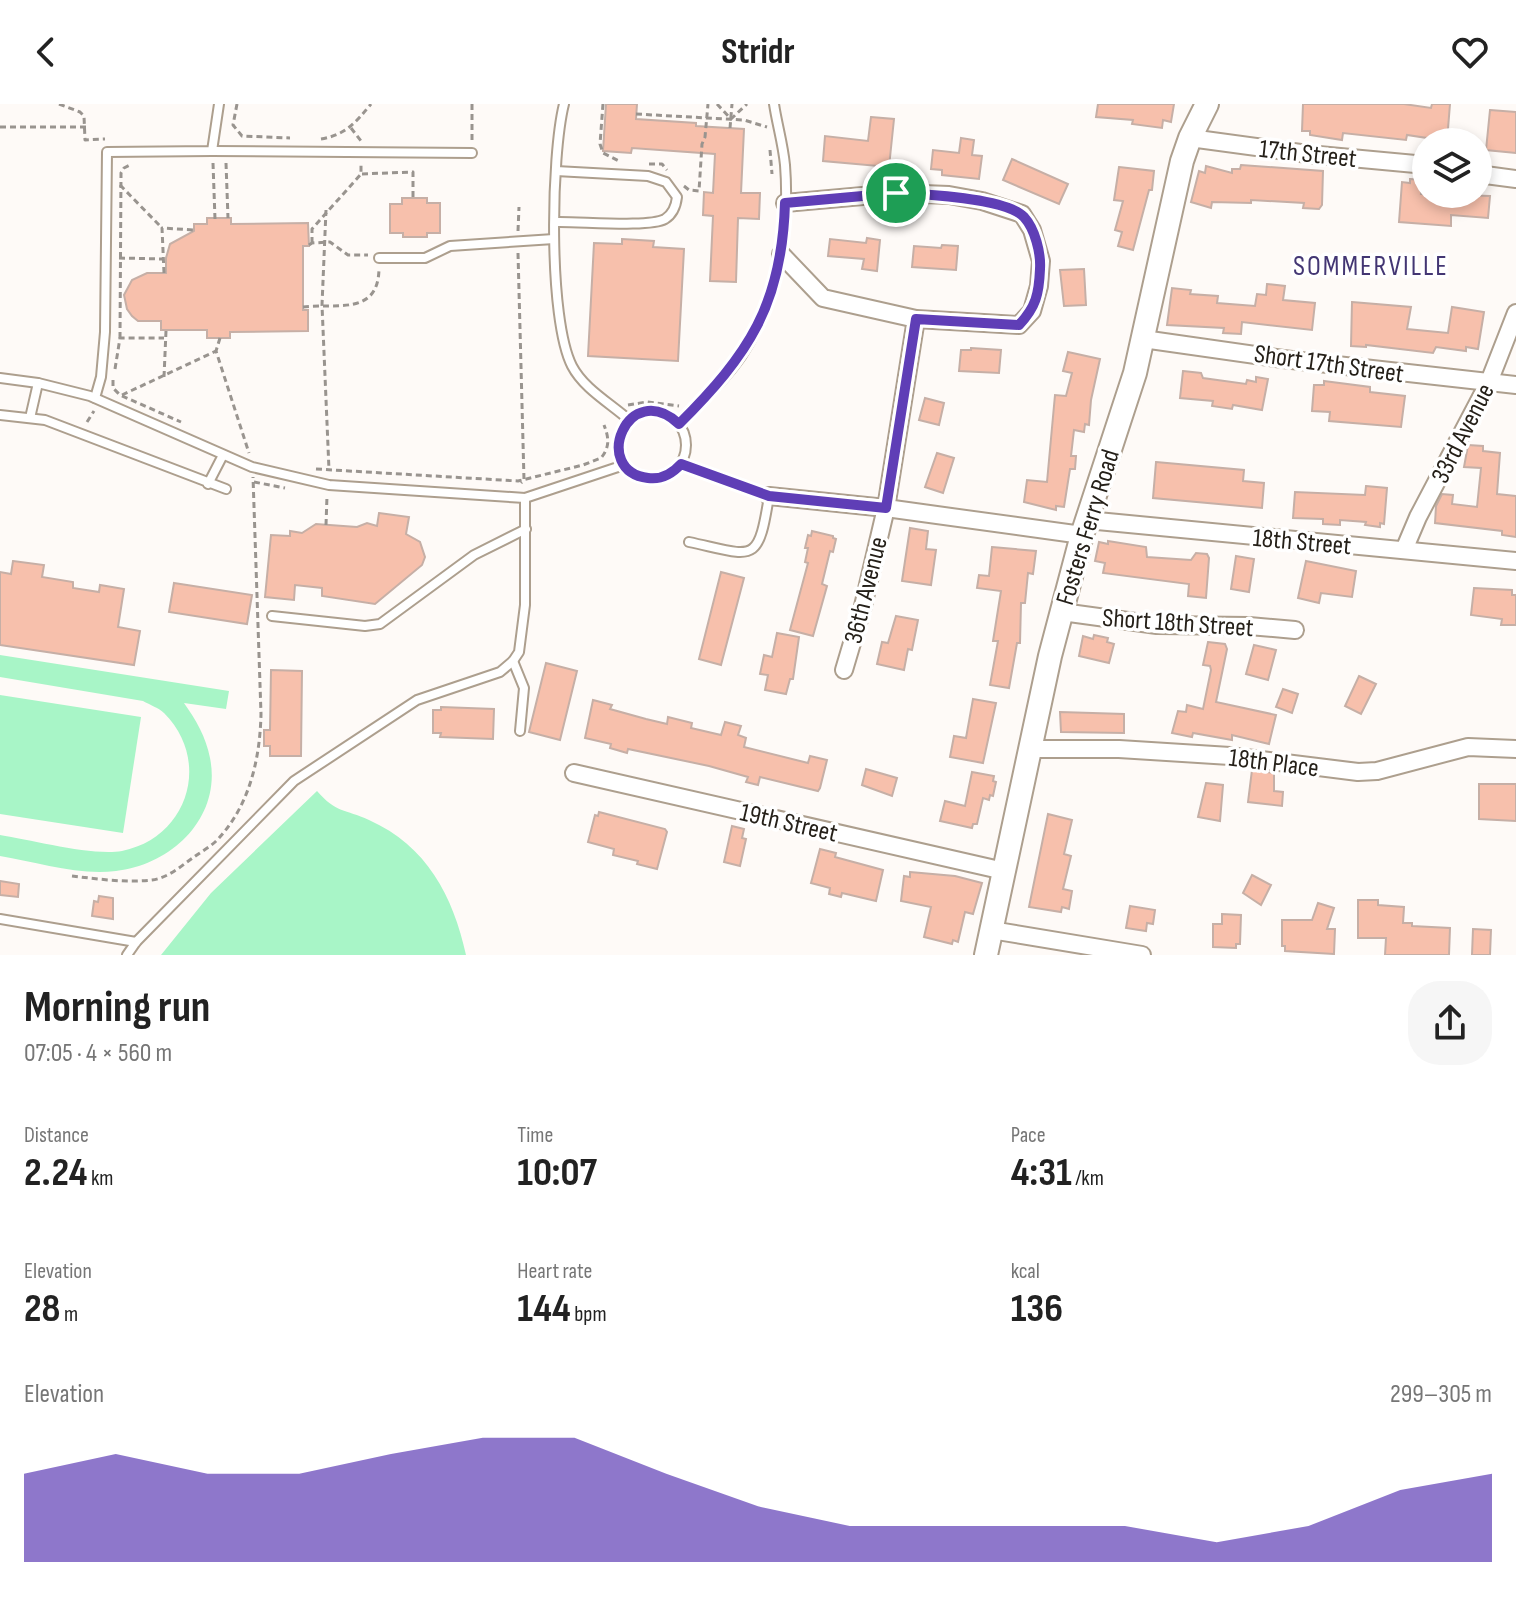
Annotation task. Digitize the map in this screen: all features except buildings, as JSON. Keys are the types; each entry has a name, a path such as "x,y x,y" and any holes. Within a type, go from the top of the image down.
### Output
{"street":[{"name":"Fosters Ferry Road","path":"986,955 1029,749 1062,612 1143,339 1182,161 1207,104"},
{"name":"17th Street","path":"1190,138 1412,164"},
{"path":"1492,176 1516,179"},
{"path":"781,254 823,298 916,319 1019,325 1032,311 1039,286 1041,261 1032,230 1022,214 982,201 949,195 896,193 785,203"},
{"name":"33rd Avenue","path":"1404,550 1418,517 1489,382 1516,313"},
{"name":"36th Avenue","path":"844,670 886,508 916,319"},
{"name":"Short 17th Street","path":"1143,339 1516,385"},
{"name":"18th Street","path":"769,496 1085,528 1404,550 1516,561"},
{"name":"Short 18th Street","path":"1062,612 1157,625 1295,630"},
{"name":"18th Place","path":"1029,749 1119,749 1230,756 1358,772 1377,771 1468,747 1516,749"},
{"name":"19th Street","path":"574,773 1004,871"},
{"path":"991,930 1142,955"}],"lane":[{"path":"212,151 219,104"},
{"path":"564,104 556,171 554,239 562,339 571,365 582,381 629,420"},
{"path":"679,424 719,385 741,356 760,324 773,290 781,254 785,203 785,162 774,104"},
{"path":"95,403 105,332 107,152 472,153"},
{"path":"555,222 652,224 670,216 677,197 666,182 648,176 556,171"},
{"path":"379,258 425,258 450,246 554,239"},
{"path":"0,378 38,383 252,467 329,485 525,498 624,465"},
{"path":"30,418 38,383"},
{"path":"650,411 671,416 679,424 687,444 681,464 673,472 653,479 632,472 624,465 620,456 619,436 629,420 650,411"},
{"path":"0,415 45,420 226,489"},
{"path":"208,484 223,455"},
{"path":"681,464 769,496 759,545 750,551 735,552 689,542"},
{"path":"127,955 136,942 294,781 417,700 500,672 513,661 519,652 522,631 525,498"},
{"path":"272,616 365,626 380,624 474,555 526,529"},
{"path":"513,661 524,688 520,731"},
{"path":"0,919 136,942"}],"path":[{"path":"59,104 84,116 85,140 116,139"},
{"path":"237,104 233,125 242,138 301,139"},
{"path":"316,140 334,137 351,128 371,104"},
{"path":"472,104 472,153"},
{"path":"603,104 600,144 603,153 621,162"},
{"path":"699,191 708,104"},
{"path":"717,104 731,119"},
{"path":"730,128 732,104"},
{"path":"731,119 747,104"},
{"path":"636,114 744,120 767,130 764,116"},
{"path":"0,127 86,127"},
{"path":"351,128 361,141"},
{"path":"769,144 773,180"},
{"path":"361,159 361,174"},
{"path":"213,163 215,219"},
{"path":"226,163 228,218"},
{"path":"133,164 121,173 120,338 113,388 119,396 182,422"},
{"path":"303,307 355,305 366,302 377,288 379,258 376,255 348,255 330,242 310,244 312,229 361,174 413,172 413,198"},
{"path":"120,185 162,228 164,273"},
{"path":"518,234 519,207"},
{"path":"326,210 322,305 329,472"},
{"path":"162,228 194,230"},
{"path":"518,249 523,481"},
{"path":"119,258 164,259"},
{"path":"164,377 166,331"},
{"path":"120,338 164,338"},
{"path":"220,338 216,351 249,455"},
{"path":"119,396 216,351"},
{"path":"624,406 647,402 683,405"},
{"path":"87,422 95,403"},
{"path":"313,468 329,472 523,481 601,458 608,445 604,425"},
{"path":"241,451 260,457"},
{"path":"72,876 155,880 177,870 218,839 238,809 255,773 261,714 253,477"},
{"path":"326,525 328,493"}],"green space":[{"path":"0,655 229,691 226,709 184,703 206,743 212,780 200,818 174,848 137,867 102,872 73,870 0,856 0,835 61,847 109,852 145,843 163,831 177,814 186,795 189,774 187,753 179,732 160,710 143,701 0,677"},
{"path":"0,695 141,717 123,833 0,814"},
{"path":"317,791 335,807 389,831 422,859 445,893 466,955 161,955 211,893"}],"district":[{"name":"SOMMERVILLE","path":"1371,265"}],"route":[{"path":"896,193 949,195 982,201 1022,214 1032,230 1041,261 1039,286 1032,311 1019,325 916,319 886,508 769,496 681,464 664,477 653,479 642,477 624,465 618,446 619,436 629,420 650,411 671,416 679,424 719,385 741,356 760,324 773,290 781,254 785,203 896,193"}]}
